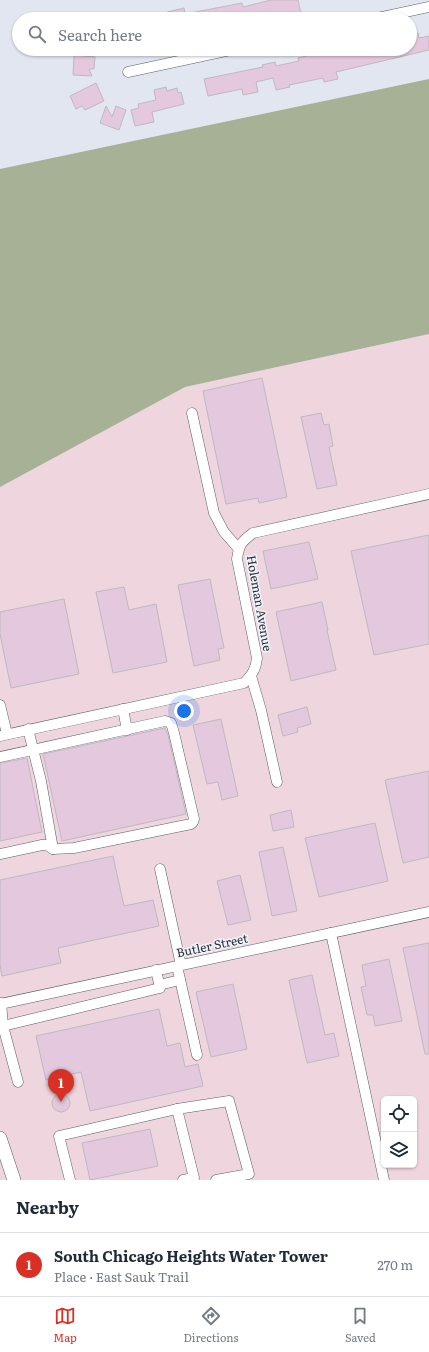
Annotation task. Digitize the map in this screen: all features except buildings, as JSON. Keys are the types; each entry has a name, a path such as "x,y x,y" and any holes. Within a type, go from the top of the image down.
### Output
{"main road":[{"path":"1,1144 14,1180"}],"street":[{"path":"406,12 429,7"},
{"path":"128,72 202,56"},
{"path":"192,413 214,513 224,532 238,548"},
{"name":"Holeman Avenue","path":"251,676 256,667 257,658 237,559 238,548 245,539 253,533 429,494"},
{"path":"0,705 3,735 244,683 251,676 261,710 277,782"},
{"path":"122,709 127,730"},
{"path":"0,757 127,730 165,720 171,723 194,819 190,824 74,848 53,849 47,845 42,845 0,854"},
{"path":"28,730 34,750 53,849"},
{"path":"160,869 179,965 180,980 197,1055"},
{"name":"Butler Street","path":"1,1003 429,912"},
{"path":"331,933 384,1180"},
{"path":"3,1026 160,988 156,970"},
{"path":"159,985 180,980"},
{"path":"1,1003 3,1026 18,1082"},
{"path":"70,1180 59,1136 177,1109 229,1101 249,1174 216,1180"},
{"path":"177,1109 199,1179 183,1180"}],"shaded area":[{"path":"429,334 429,1180 0,1180 0,487 185,387"}],"green space":[{"path":"429,79 429,334 185,387 0,487 0,169"}],"place":[{"name":"South Chicago Heights Water Tower","path":"61,1102"}]}
